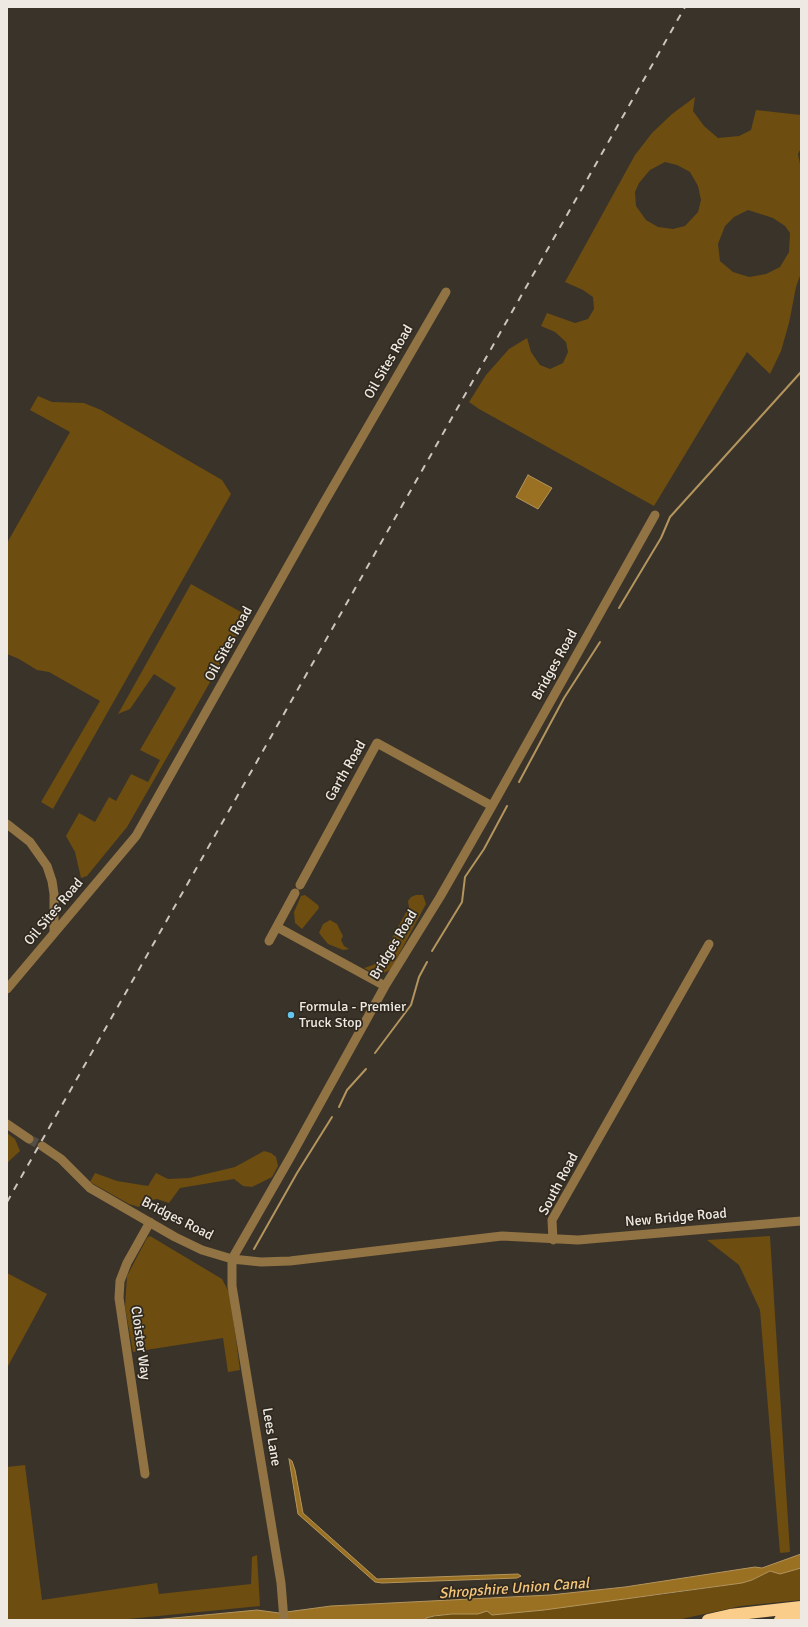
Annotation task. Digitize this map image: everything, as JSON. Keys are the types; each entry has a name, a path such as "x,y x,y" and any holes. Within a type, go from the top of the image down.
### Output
{"highway":[{"path":"708,1620 730,1615 801,1607"},
{"path":"780,1620 801,1618"}],"street":[{"name":"Oil Sites Road","path":"7,989 136,836 322,506 446,292"},
{"name":"Bridges Road","path":"42,1146 61,1159 90,1188 202,1250 232,1259 385,986 440,897 655,516"},
{"name":"Garth Road","path":"269,941 377,743 492,806"},
{"path":"7,824 30,842 47,866 52,881 54,894 54,933"},
{"path":"277,927 385,986"},
{"name":"South Road","path":"553,1240 552,1220 709,944"},
{"path":"7,1124 29,1139"},
{"name":"New Bridge Road","path":"553,1240 578,1240 801,1221"},
{"name":"Cloister Way","path":"145,1474 119,1298 120,1281 127,1263 150,1222"},
{"path":"232,1259 261,1262 290,1261 502,1236 553,1240"},
{"name":"Lees Lane","path":"232,1259 232,1286 283,1605 284,1620"}],"shaded area":[{"path":"695,97 693,111 704,126 718,138 739,136 751,130 756,110 801,115 801,148 798,154 801,169 801,273 796,287 789,323 781,351 770,374 747,352 654,506 479,409 469,402 486,375 509,349 527,338 531,352 540,365 550,369 563,363 568,352 566,342 555,332 541,326 547,313 575,323 588,319 594,309 593,297 583,290 565,282 635,155 652,133 672,114","holes":["665,162 677,165 690,172 698,186 701,200 698,212 685,226 673,229 658,227 646,220 636,206 635,192 639,183 650,170","748,210 773,218 785,226 790,233 789,252 780,267 766,274 749,277 733,272 720,261 718,244 725,226 734,217"]},
{"path":"38,396 52,402 84,403 101,410 222,480 231,494 53,809 41,802 100,701 49,672 37,670 19,659 7,654 7,543 70,432 30,410"},
{"path":"528,475 552,488 538,509 516,497"},
{"path":"191,584 248,616 127,827 87,876 81,878 75,852 66,836 79,813 95,822 109,797 116,801 131,774 148,782 160,760 140,750 176,688 154,674 130,709 118,714"},
{"path":"305,895 318,905 319,908 302,929 295,923 294,912 301,896"},
{"path":"423,895 426,904 391,969 382,974 373,973 364,968 373,965 380,960 409,907 408,901 411,897"},
{"path":"330,920 337,924 343,936 341,940 344,946 349,949 343,950 328,944 319,933 323,924"},
{"path":"7,1133 15,1139 20,1151 7,1163"},
{"path":"264,1151 271,1153 276,1157 278,1166 272,1177 252,1187 243,1186 234,1179 180,1188 169,1203 157,1199 145,1201 139,1207 129,1204 90,1182 95,1173 117,1181 148,1186 156,1173 168,1179 189,1178 235,1167"},
{"path":"150,1236 222,1279 230,1294 240,1370 228,1372 223,1338 133,1352 125,1307 127,1276 147,1238"},
{"path":"770,1236 790,1552 780,1553 760,1310 739,1265 707,1240"},
{"path":"7,1273 47,1294 7,1368"},
{"path":"289,1459 292,1461 295,1470 303,1513 377,1579 518,1574 521,1576 517,1578 375,1582 298,1514"},
{"path":"25,1465 42,1600 157,1583 159,1594 251,1584 252,1557 257,1555 260,1606 118,1620 7,1620 7,1467"},
{"path":"801,1554 801,1568 780,1574 770,1571 742,1583 544,1610 492,1615 487,1611 478,1614 434,1616 426,1618 425,1620 290,1620 286,1618 276,1620 153,1620 257,1610 279,1613 331,1606 550,1595 625,1587 755,1567 762,1568"},
{"path":"801,1568 801,1600 741,1606 677,1620 425,1620 426,1618 452,1614 478,1614 487,1611 492,1615 667,1594 742,1583 770,1571 780,1574"}],"waterway":[{"path":"619,608 661,538 670,517 801,372"},
{"path":"519,782 564,698 600,642"},
{"path":"432,951 462,902 465,877 484,849 507,806"},
{"path":"375,1053 411,1005 419,977 427,962"},
{"path":"339,1107 347,1090 366,1069"},
{"path":"254,1249 297,1173 332,1117"}],"tunnel":[{"path":"29,1139 42,1146"}],"railway":[{"path":"7,1202 685,7"}],"place":[{"name":"Formula - Premier Truck Stop","path":"291,1015"}],"water label":[{"name":"Shropshire Union Canal","path":"514,1589"}]}
